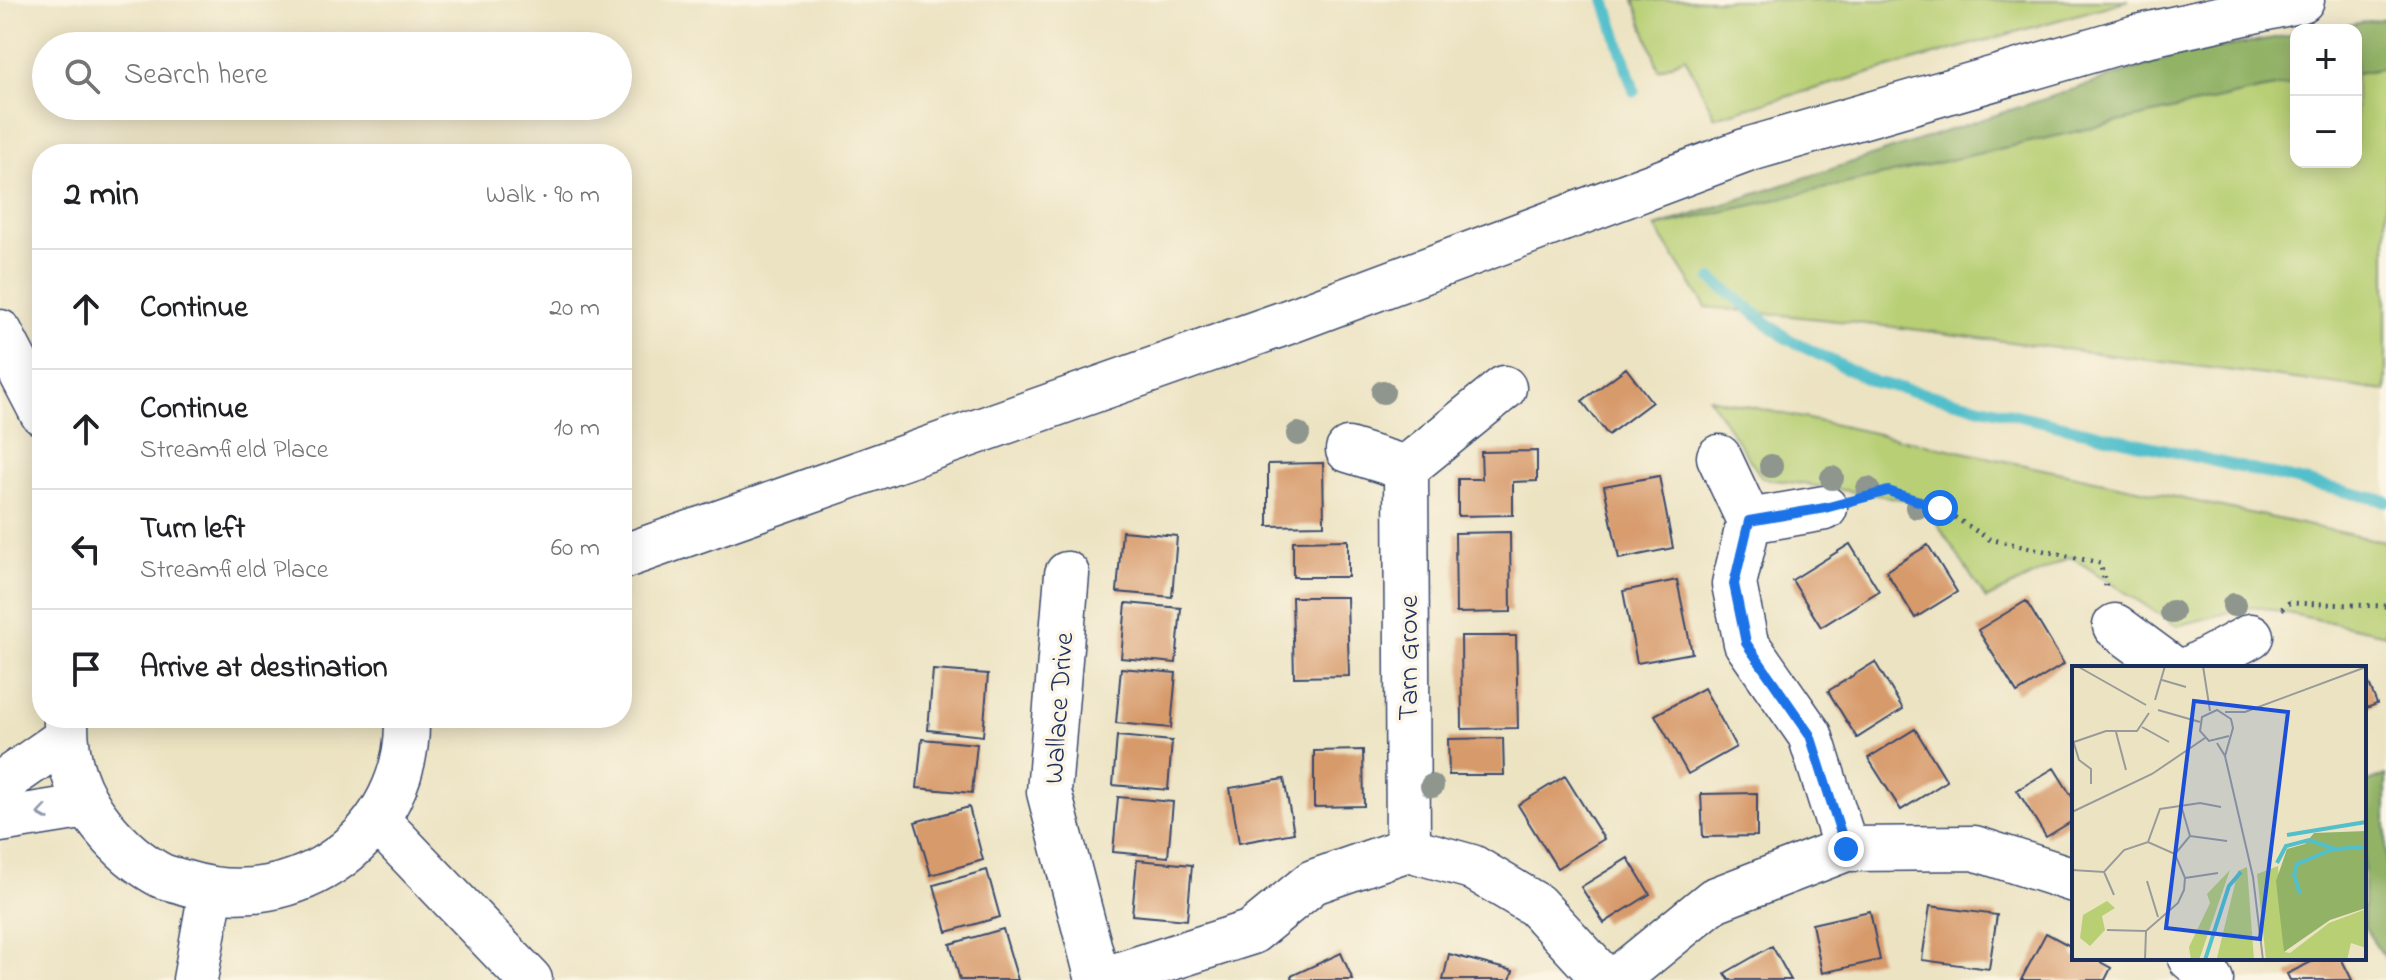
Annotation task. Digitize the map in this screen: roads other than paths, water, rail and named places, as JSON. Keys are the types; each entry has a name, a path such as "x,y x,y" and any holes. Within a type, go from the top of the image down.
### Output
{"street":[{"path":"632,553 1285,323 1750,149 2137,37 2302,0"},
{"path":"0,332 32,394"},
{"path":"1348,450 1406,468 1504,388"},
{"path":"1719,457 1749,521 1734,584 1746,643 1810,735 1846,849"},
{"name":"Tarn Grove","path":"1406,468 1408,849"},
{"path":"1749,521 1825,508"},
{"name":"Wallace Drive","path":"1067,574 1049,792 1100,980"},
{"path":"2115,626 2169,666"},
{"path":"2195,666 2251,636"},
{"path":"66,728 73,773 87,806 119,846 162,875 211,891 259,891 304,879 345,854 377,820 397,781 407,728"},
{"path":"0,784 66,728"},
{"path":"0,820 87,806"},
{"path":"377,820 530,980"},
{"path":"1616,980 1714,900 1846,849 1974,848 2072,879"},
{"path":"1100,980 1252,932 1313,882 1408,849 1472,867 1536,905 1605,980"},
{"path":"195,980 211,891"},
{"path":"2192,960 2211,980"}],"waterway":[{"path":"1605,0 1634,91"},
{"path":"1712,279 1786,338 1874,382 2386,501"}]}
